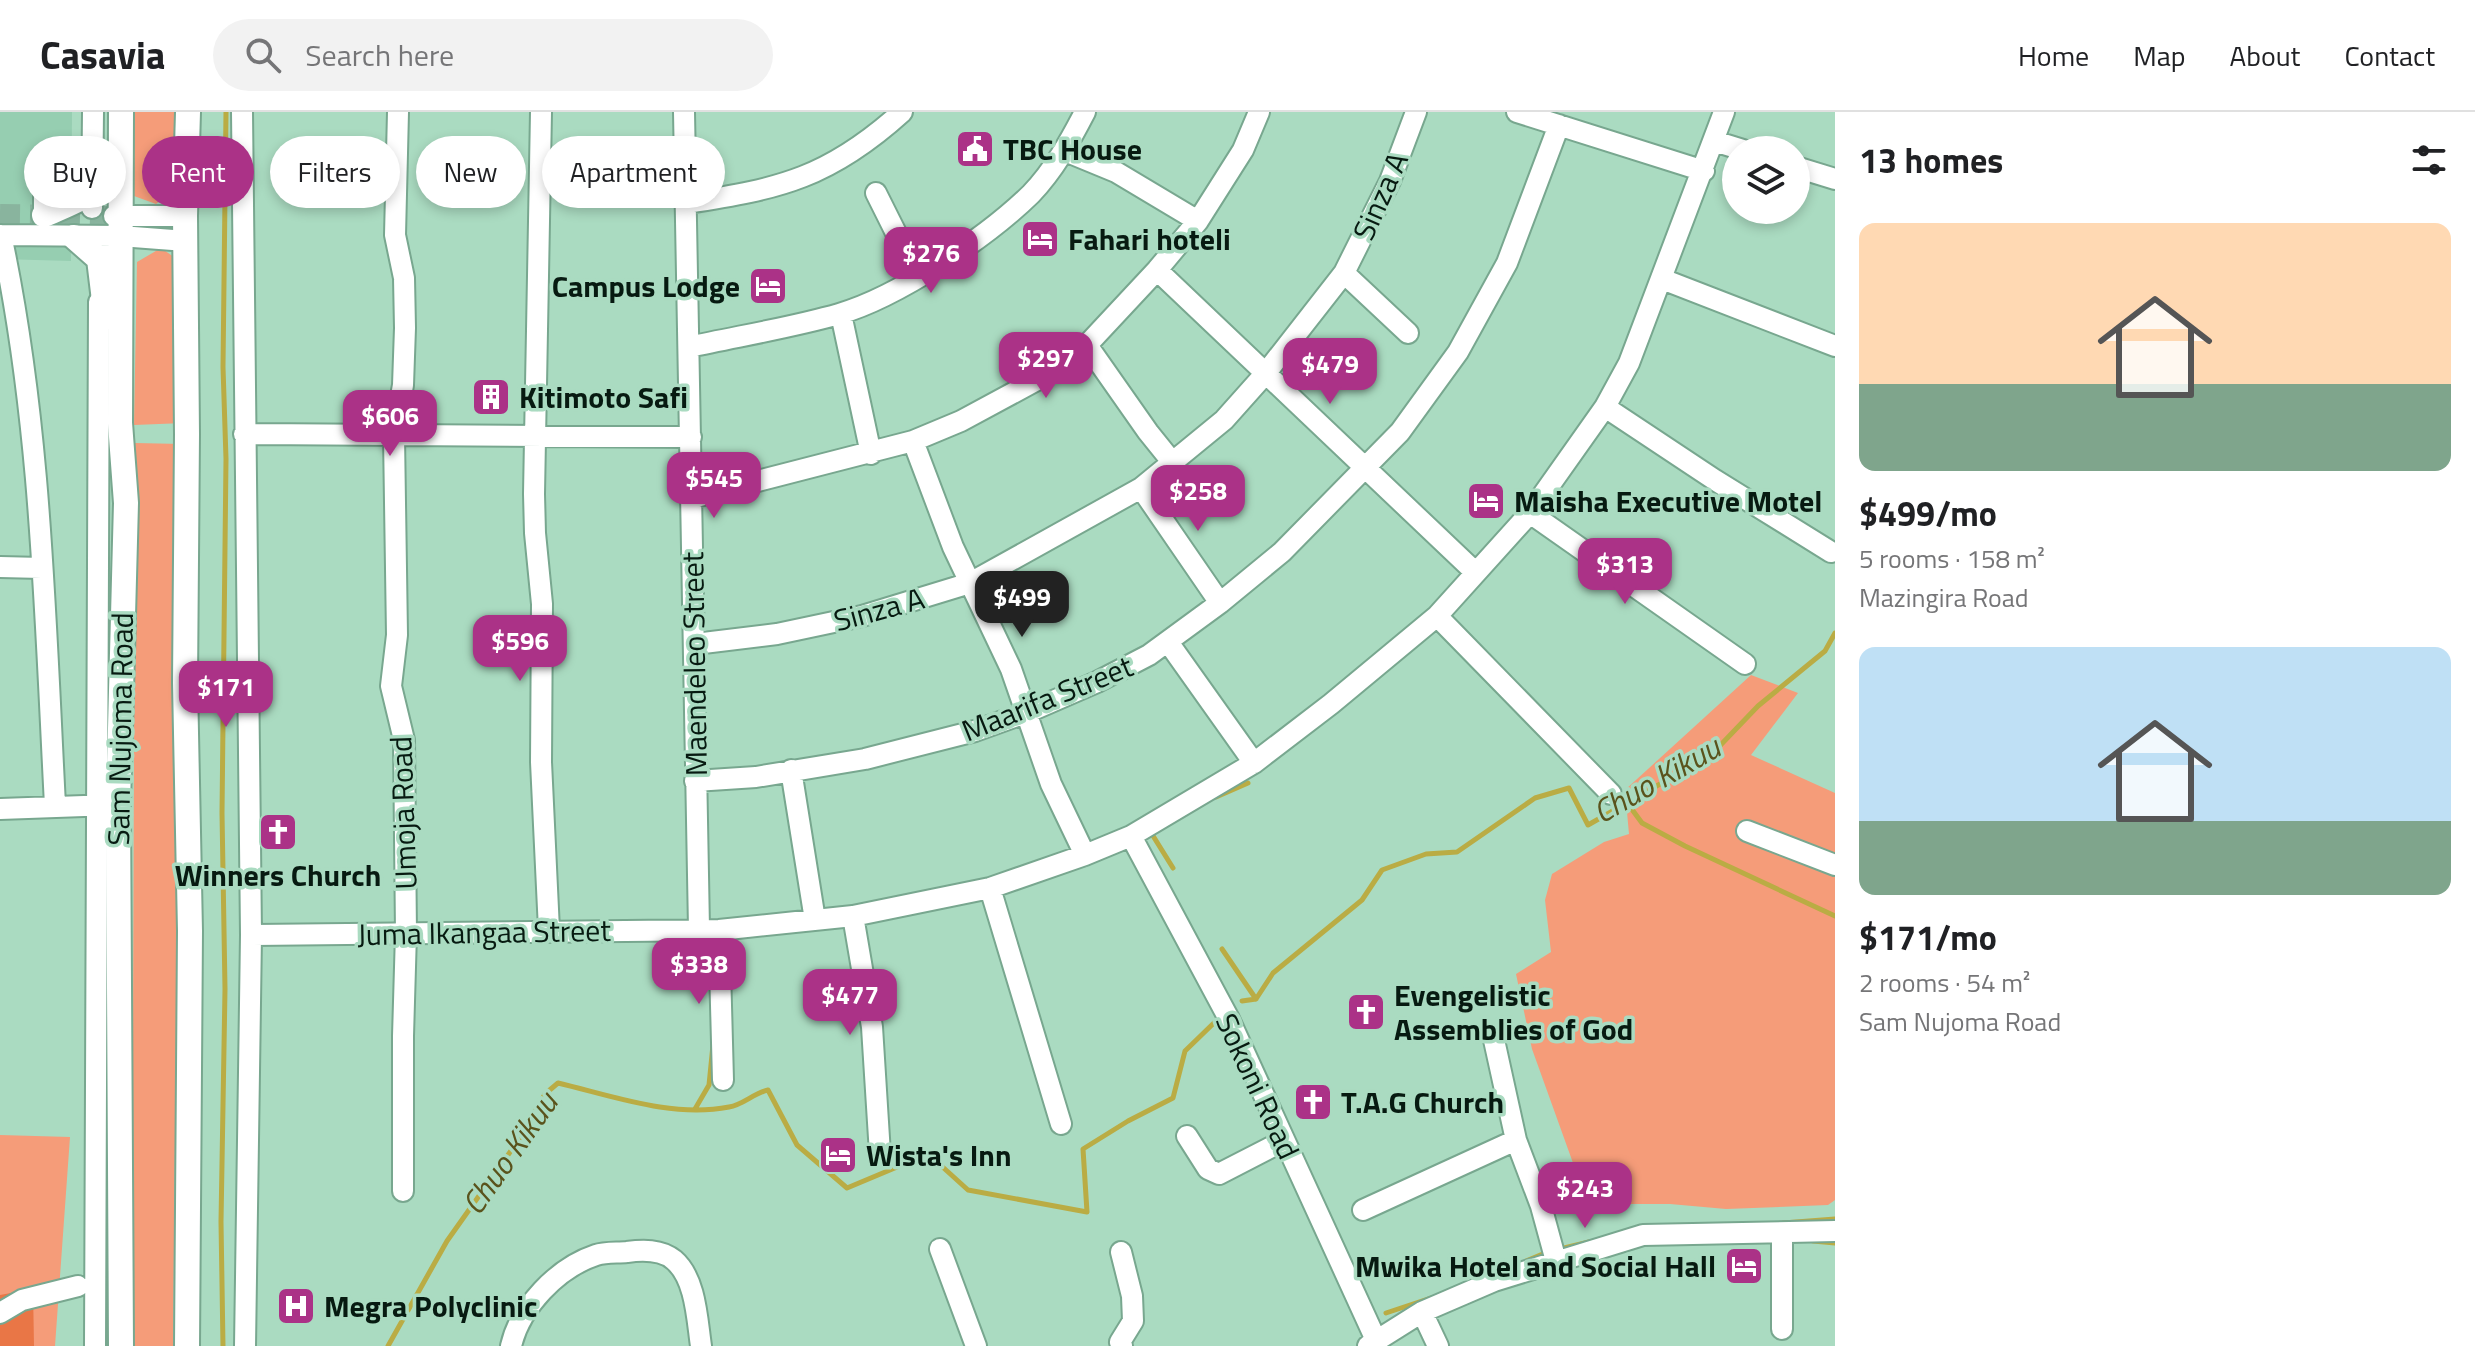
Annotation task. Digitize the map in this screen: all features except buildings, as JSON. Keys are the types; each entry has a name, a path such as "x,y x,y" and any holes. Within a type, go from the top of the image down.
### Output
{"main road":[{"path":"120,136 121,112"},
{"path":"187,1346 190,931 185,683 185,216 188,112"},
{"path":"44,215 66,208"},
{"path":"74,237 111,232 114,208"},
{"name":"Sam Nujoma Road","path":"111,232 126,503 119,707 108,805 121,1346"}],"street":[{"path":"93,112 93,136"},
{"path":"242,112 251,935 245,1346"},
{"name":"Umoja Road","path":"398,112 395,235 404,278 405,328 403,385 394,436 397,635 391,686 404,740 406,933 403,1191"},
{"path":"541,112 534,520 542,604 541,762 549,930"},
{"name":"Maendeleo Street","path":"684,112 685,136"},
{"path":"725,197 802,179 837,162 874,137 902,112"},
{"path":"689,347 841,314 918,277 988,230 1032,193 1065,151 1085,112"},
{"path":"692,498 913,441 961,421 1037,380 1087,345 1198,221 1243,150 1259,112"},
{"name":"Sinza A","path":"695,644 777,634 862,616 970,583 1141,488 1224,420 1265,374 1344,273 1390,181 1416,112"},
{"path":"1517,112 1704,171"},
{"name":"Juma Ikangaa Street","path":"251,935 709,930 853,916 990,888 1131,836 1254,763 1331,704 1437,616 1530,513 1605,407 1629,363 1724,112"},
{"name":"Maarifa Street","path":"695,781 756,777 865,759 975,731 1097,682 1149,655 1220,603 1282,552 1400,432 1458,352 1507,263 1559,125"},
{"path":"1714,141 1722,143"},
{"path":"1065,151 1116,172 1198,221"},
{"path":"1810,171 1835,179"},
{"path":"876,193 918,277"},
{"path":"44,208 44,215"},
{"name":"Maendeleo Street","path":"687,208 695,781 723,1080"},
{"path":"111,232 185,216"},
{"path":"111,232 186,241"},
{"path":"95,1346 108,805 111,232"},
{"path":"55,805 39,507 13,294 0,235 74,237"},
{"path":"1157,270 1475,572"},
{"path":"1344,273 1408,333"},
{"path":"1662,279 1835,346"},
{"path":"841,314 871,454"},
{"path":"1087,345 1173,463"},
{"path":"1605,407 1831,552"},
{"path":"244,434 691,437"},
{"path":"913,441 953,547 1028,712 1051,784 1085,855"},
{"path":"1141,488 1220,603"},
{"path":"1530,513 1745,664"},
{"path":"0,567 42,568"},
{"path":"1437,616 1611,794"},
{"path":"1168,642 1254,763"},
{"path":"791,770 815,920"},
{"path":"0,809 108,805"},
{"path":"1747,831 1835,865"},
{"name":"Sokoni Road","path":"1131,836 1229,1019 1372,1343"},
{"path":"990,888 1061,1124"},
{"path":"853,916 872,1027 880,1154"},
{"path":"1494,1040 1516,1140 1541,1206 1556,1261"},
{"path":"1187,1136 1208,1169 1219,1174 1283,1141"},
{"path":"1363,1210 1516,1140"},
{"path":"1372,1343 1422,1312 1494,1281 1643,1235 1835,1231"},
{"path":"1782,1233 1782,1329"},
{"path":"940,1249 976,1346"},
{"path":"511,1346 524,1313 558,1277 596,1255 644,1250 672,1258 681,1268 693,1296 701,1346"},
{"path":"1121,1252 1132,1296 1133,1321 1120,1342 1122,1346"},
{"path":"0,1313 22,1300 78,1286"},
{"path":"1422,1312 1438,1346"}],"shaded area":[{"path":"0,112 72,112 72,136 24,136 24,208 71,208 71,261 0,259"},
{"path":"134,112 177,112 176,136 142,136 142,199 134,196"},
{"path":"161,248 181,262 184,423 134,425 137,262"},
{"path":"135,443 182,444 173,1346 132,1346"},
{"path":"1751,675 1798,693 1751,755 1835,793 1835,1200 1828,1205 1726,1209 1670,1204 1609,1204 1598,1181 1582,1188 1532,1049 1516,974 1551,952 1545,900 1552,874 1604,842 1629,834 1625,790"},
{"path":"0,1135 70,1137 55,1346 0,1346"},
{"path":"33,1289 34,1346 0,1346 0,1295"}],"waterway":[{"path":"223,1346 226,112"},
{"name":"Chuo Kikuu","path":"1242,1001 1256,999 1273,973 1362,900 1382,870 1426,854 1457,852 1535,798 1569,788 1588,825 1711,755 1758,706 1825,651 1835,633"},
{"path":"1216,797 1248,783"},
{"path":"1628,804 1642,823 1835,916"},
{"path":"1150,831 1173,868"},
{"path":"1222,949 1256,999"},
{"name":"Chuo Kikuu","path":"388,1346 447,1241 520,1138 545,1094 558,1083 643,1104 686,1110 734,1106 768,1090 797,1145 847,1188 909,1162 936,1161 968,1190 1087,1212 1083,1149 1173,1098 1185,1051 1218,1019"},
{"path":"695,1109 709,1085 713,1045"},
{"path":"1783,1223 1835,1219"},
{"path":"1813,1241 1835,1243"},
{"path":"1560,1249 1589,1242"},
{"path":"1526,1261 1550,1251"},
{"path":"1386,1313 1431,1298"}],"tunnel":[{"path":"0,214 114,216"}],"place":[{"name":"TBC House","path":"975,149"},
{"name":"Fahari hoteli","path":"1040,239"},
{"name":"Campus Lodge","path":"768,286"},
{"name":"Kitimoto Safi","path":"491,397"},
{"name":"Maisha Executive Motel","path":"1486,501"},
{"name":"Winners Church","path":"278,832"},
{"name":"Evengelistic Assemblies of God","path":"1366,1012"},
{"name":"T.A.G Church","path":"1313,1102"},
{"name":"Wista's Inn","path":"838,1155"},
{"name":"Mwika Hotel and Social Hall","path":"1744,1266"},
{"name":"Megra Polyclinic","path":"296,1306"}]}
